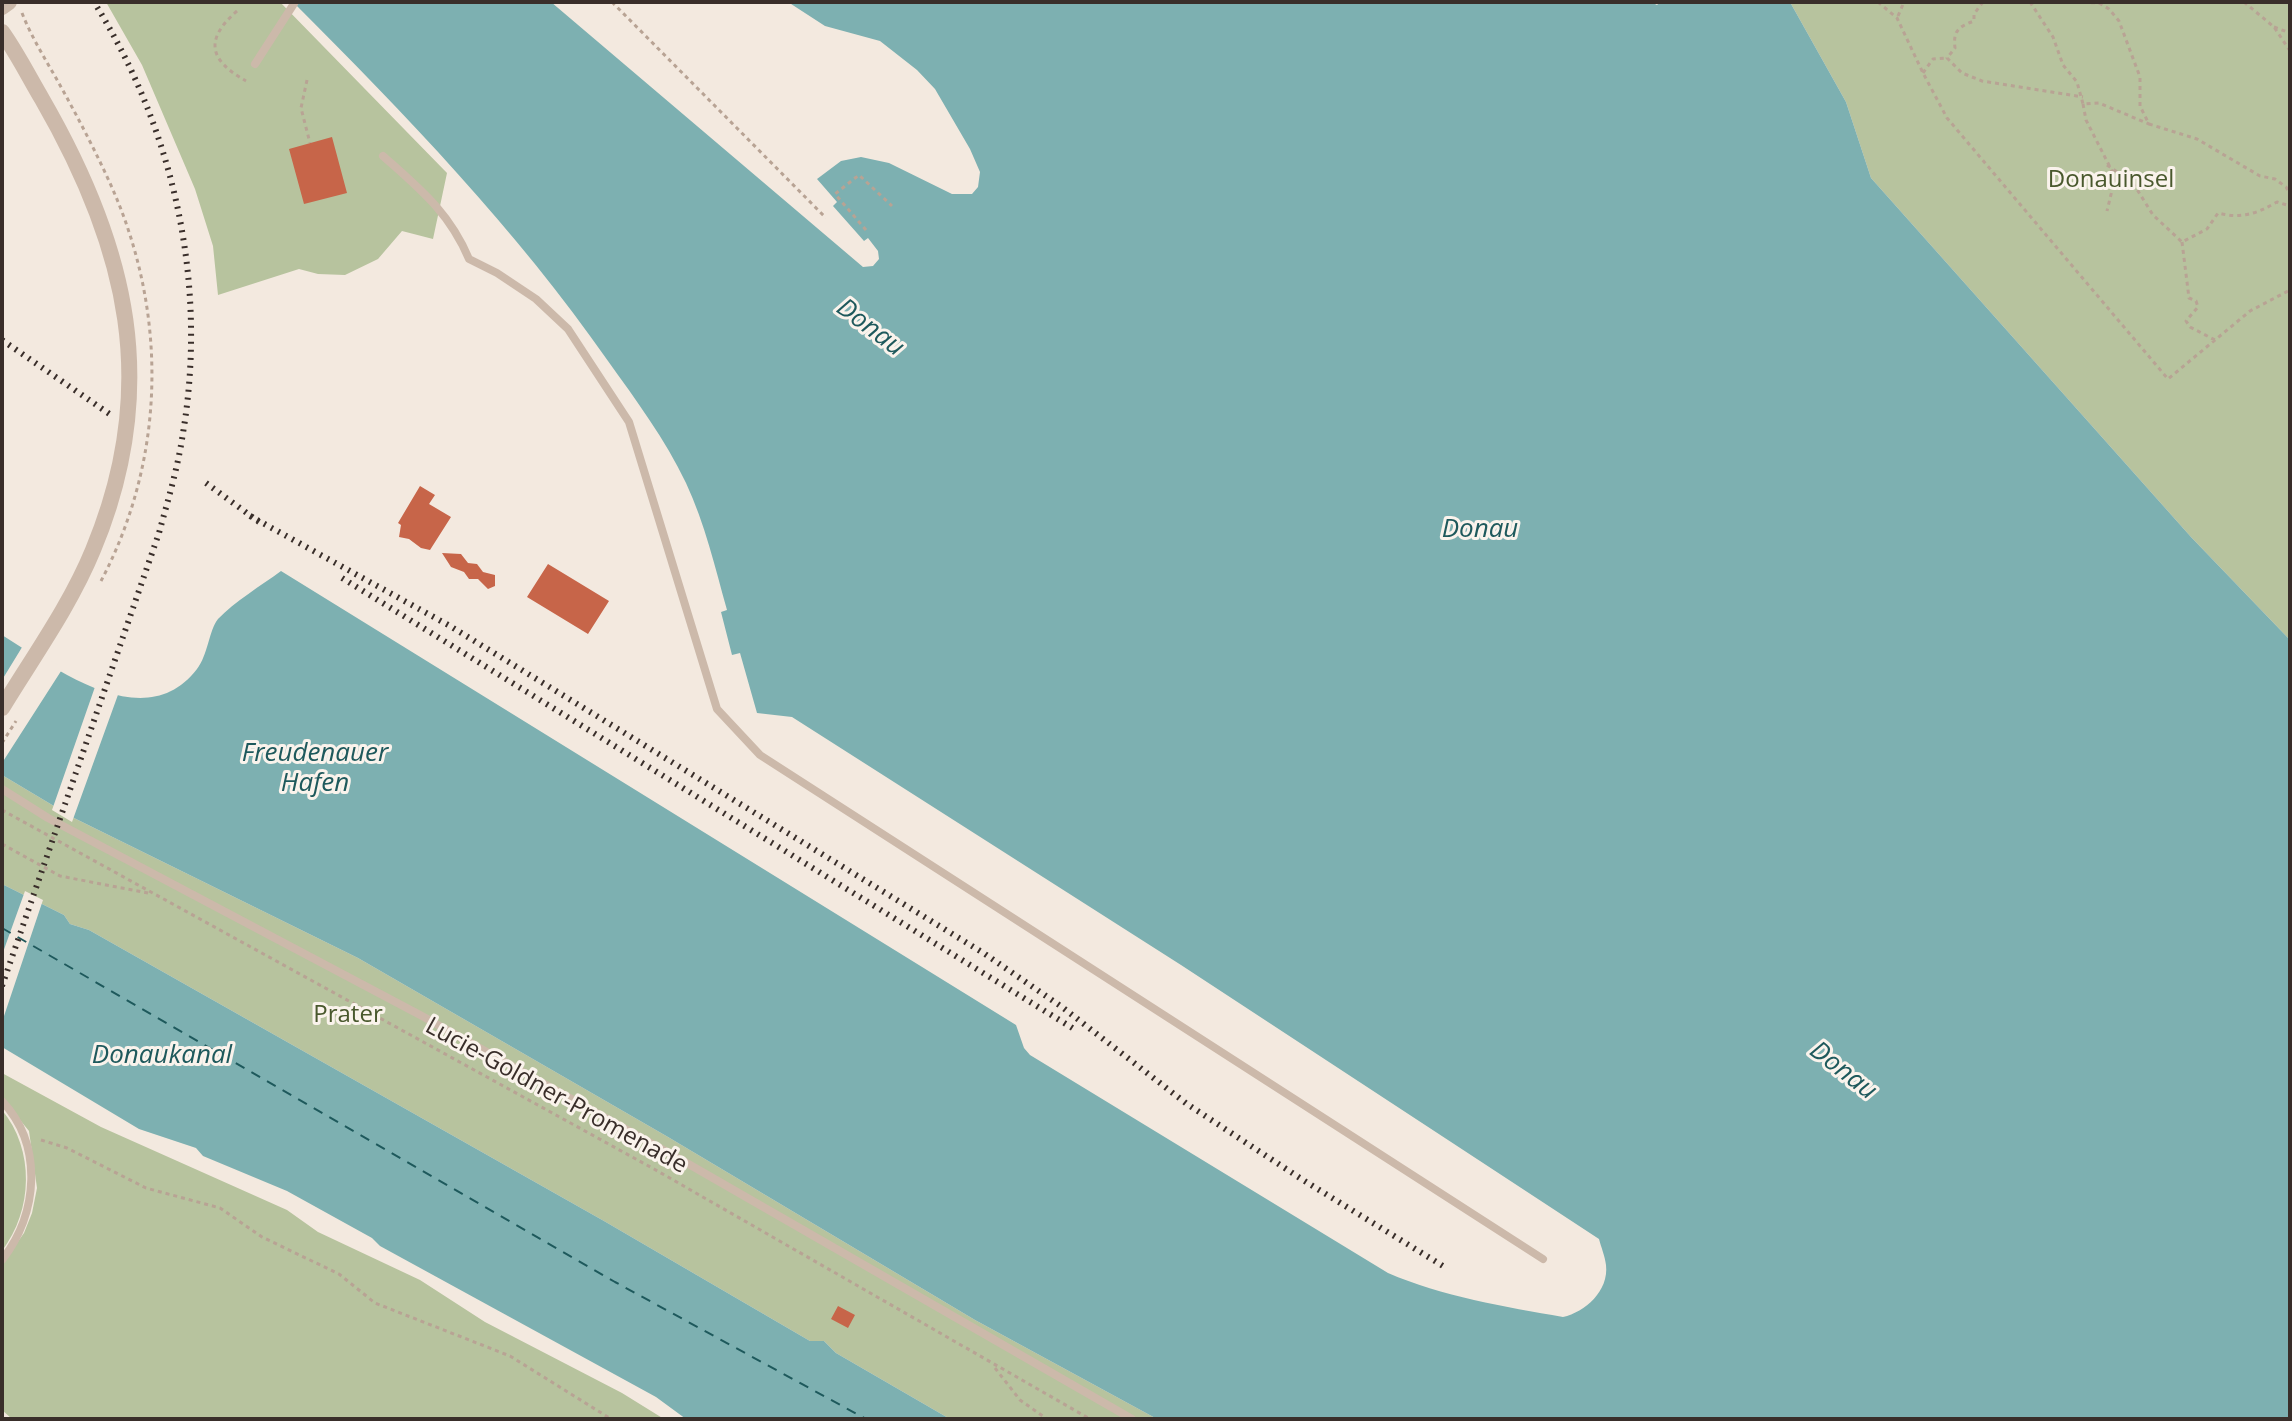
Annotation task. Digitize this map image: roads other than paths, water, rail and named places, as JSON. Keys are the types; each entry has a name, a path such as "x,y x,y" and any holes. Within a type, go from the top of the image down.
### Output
{"street":[{"path":"2,7 9,2"},
{"path":"2,32 57,125 86,183 107,237 124,299 131,380 130,415 118,479 92,553 61,613 2,708"}],"lane":[{"path":"255,64 295,2"},
{"path":"383,156 438,205 458,233 469,259 536,299 568,329 629,422 717,709 760,755 1543,1259"},
{"path":"2,789 48,818 408,1009 685,1162 1132,1419"},
{"path":"2,1101 25,1134 30,1159 30,1202 21,1230 2,1260"}],"water":[{"name":"Donau","path":"293,2 551,2 863,267 873,266 879,259 878,251 868,238 864,241 833,206 837,202 817,179 841,161 861,157 889,163 952,194 972,194 978,187 980,172 935,89 917,70 880,41 825,26 788,2 1651,2 1657,5 1660,2 1790,2 1846,102 1871,178 2191,537 2290,640 2290,1419 1157,1419 975,1320 668,1137 358,958 74,818 2,775 2,635 48,664 100,690 126,697 152,697 176,688 197,669 218,619 281,571 1016,1025 1024,1048 1030,1055 1388,1273 1452,1294 1563,1317 1587,1305 1604,1283 1606,1265 1599,1239 1181,965 792,717 757,713 740,653 732,655 721,612 727,610 699,514 678,467 650,420 573,312 498,219 418,130"},
{"name":"Donaukanal","path":"2,884 64,915 70,924 89,930 810,1341 824,1341 836,1353 950,1419 686,1419 656,1397 380,1246 372,1238 287,1191 203,1156 196,1148 139,1129 2,1047"}],"railway":[{"path":"2,986 159,533 181,446 190,377 191,320 187,264 178,209 164,155 145,102 122,51 94,2"},
{"path":"2,340 111,415"},
{"path":"206,483 259,522"},
{"path":"250,516 450,626 985,954 1062,1007 1187,1104 1443,1266"},
{"path":"342,578 1074,1029"}],"park label":[{"name":"Donauinsel","path":"2111,180"},
{"name":"Prater","path":"348,1015"}],"water label":[{"name":"Freudenauer Hafen","path":"315,769"}]}
